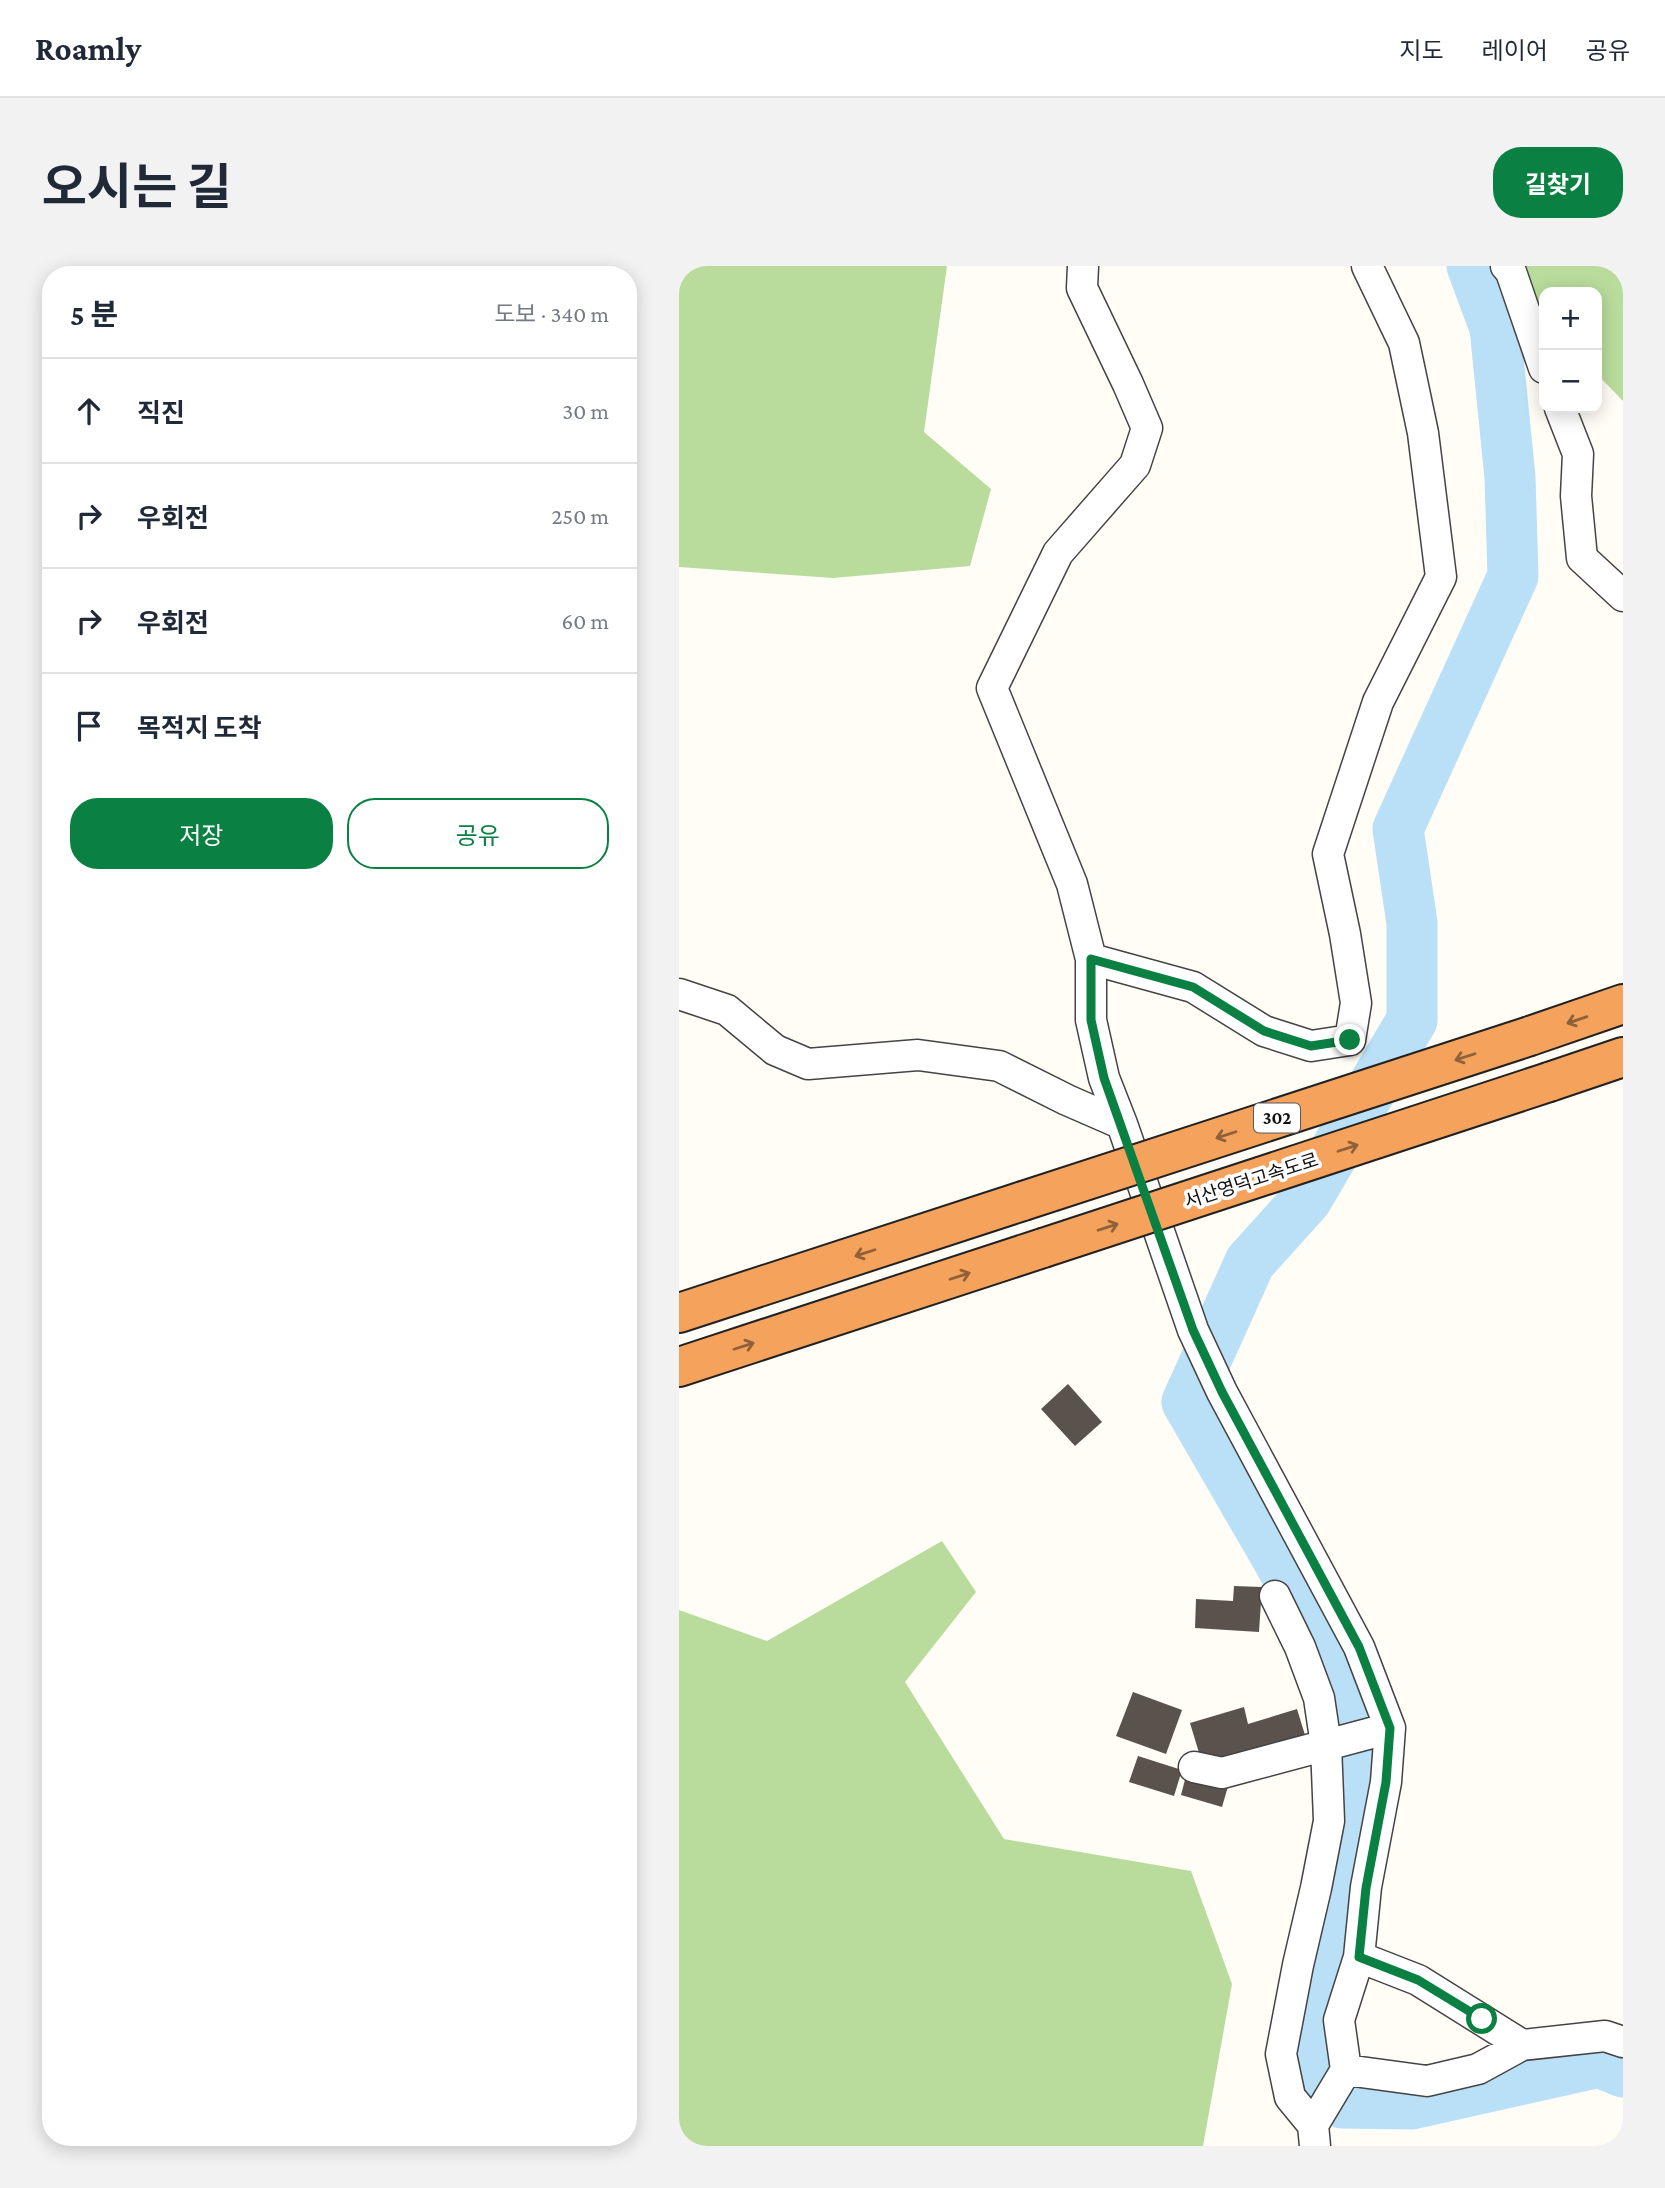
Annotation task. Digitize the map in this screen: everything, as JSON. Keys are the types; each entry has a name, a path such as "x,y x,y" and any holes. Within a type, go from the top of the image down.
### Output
{"highway":[{"name":"302","path":"679,1313 1623,1004"},
{"name":"서산영덕고속도로","path":"679,1367 1623,1057"}],"street":[{"path":"1083,266 1082,288 1147,428 1135,465 1059,553 992,688 1072,884 1091,959 1091,1020 1104,1078 1193,1330 1222,1392 1359,1647 1389,1728 1386,1782 1366,1888 1359,1957 1339,2020 1346,2070 1314,2135"},
{"path":"1091,959 1193,987 1264,1031 1311,1046 1350,1040 1356,1003 1328,854 1378,702 1441,577 1423,433 1404,343 1367,266"},
{"path":"1506,266 1539,354"},
{"path":"1562,413 1578,454 1576,496 1582,558 1623,596"},
{"path":"679,994 727,1010 775,1050 808,1064 918,1055 999,1066 1122,1125"},
{"path":"1275,1596 1300,1647 1319,1698 1326,1745 1329,1821 1297,1965 1281,2054 1290,2097 1314,2135"},
{"path":"1194,1767 1222,1773 1389,1728"},
{"path":"1359,1957 1418,1980 1523,2045"},
{"path":"1346,2070 1427,2081 1478,2068 1523,2045 1605,2036 1623,2042"}],"green space":[{"path":"679,266 947,266 924,432 991,489 970,566 833,578 679,567"},
{"path":"1517,266 1623,266 1623,401 1602,379 1602,287 1539,287 1539,306"},
{"path":"942,1541 976,1592 905,1682 1004,1839 1191,1871 1232,1984 1203,2146 679,2146 679,1610 767,1641"}],"building":[{"path":"1068,1384 1102,1422 1075,1446 1041,1409"},
{"path":"1234,1586 1262,1587 1259,1632 1195,1628 1196,1599 1233,1601"},
{"path":"1133,1692 1182,1710 1166,1754 1116,1736"},
{"path":"1244,1707 1248,1724 1297,1709 1305,1735 1203,1766 1190,1723"},
{"path":"1138,1756 1182,1770 1174,1796 1129,1782"},
{"path":"1187,1772 1229,1783 1222,1807 1181,1795"}],"waterway":[{"path":"1472,266 1495,328 1510,477 1513,576 1398,829 1412,923 1412,1020 1306,1200 1250,1262 1187,1402 1279,1561 1357,1707 1353,1786 1315,2012 1316,2070 1342,2103 1411,2104 1599,2062 1623,2072"}],"route":[{"path":"1350,1040 1311,1046 1264,1031 1193,987 1091,959 1091,1020 1104,1078 1193,1330 1222,1392 1359,1647 1390,1728 1386,1782 1366,1888 1359,1957 1418,1980 1482,2019"}]}
